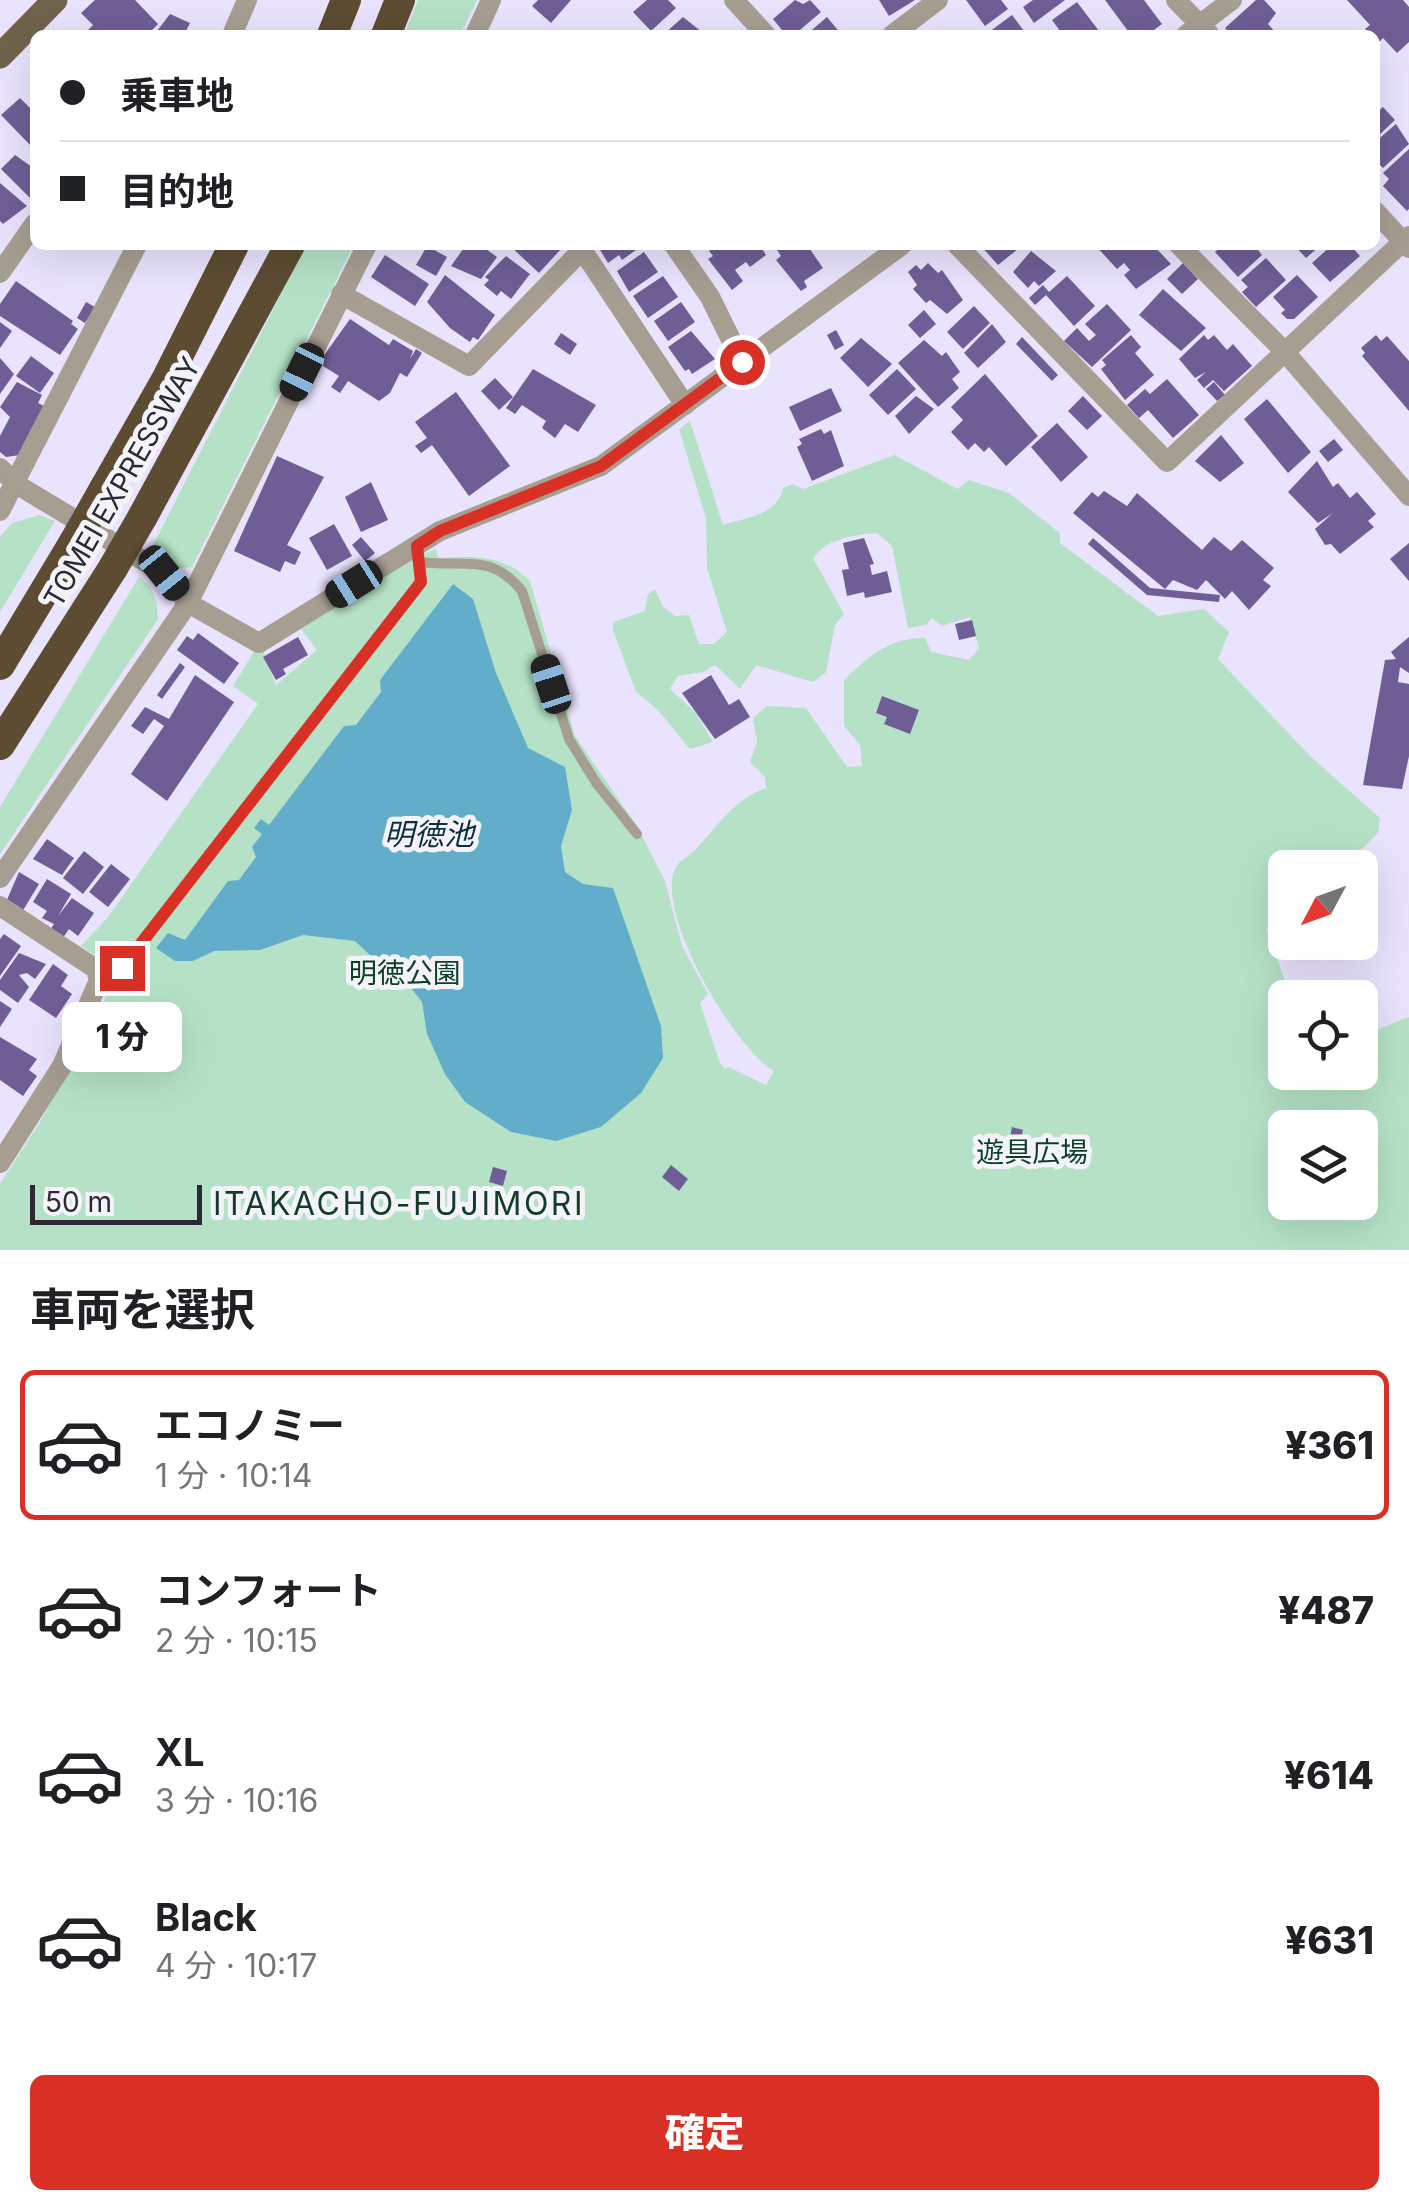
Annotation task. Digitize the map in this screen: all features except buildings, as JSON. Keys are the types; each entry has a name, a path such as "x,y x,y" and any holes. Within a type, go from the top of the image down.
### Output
{"highway":[{"path":"334,30 346,0"},
{"path":"388,30 400,0"},
{"name":"TOMEI EXPRESSWAY","path":"0,664 104,490 231,250"},
{"name":"TOMEI EXPRESSWAY","path":"0,746 113,568 287,250"}],"main road":[{"path":"0,56 55,0"}],"street":[{"path":"234,30 248,0"},
{"path":"478,30 491,0"},
{"path":"734,0 761,30"},
{"path":"899,30 938,0"},
{"path":"1176,0 1197,30"},
{"path":"1200,30 1232,0"},
{"path":"962,250 1167,462 1407,242 1380,217"},
{"path":"0,273 30,230"},
{"path":"0,511 134,250"},
{"path":"0,878 188,603 364,250"},
{"path":"341,294 469,366 578,250"},
{"path":"583,250 685,404"},
{"path":"677,250 710,297 742,362"},
{"path":"0,468 16,484 164,573 188,603 259,643 419,554 440,531 601,466 895,250"},
{"path":"1184,250 1285,352 1409,496"},
{"path":"0,906 96,969 98,980 62,1066 0,1163"}],"lane":[{"path":"122,968 421,582 419,554 484,563 507,573 522,591 569,740 597,784 638,834"},
{"path":"105,956 143,985"}],"green space":[{"path":"418,0 477,0 462,30 406,30"},
{"path":"303,250 351,250 192,567 169,569 149,553"},
{"name":"明徳公園","path":"690,421 723,525 768,510 783,488 793,484 803,489 894,455 958,489 969,480 1009,493 1060,533 1060,543 1158,616 1204,609 1229,632 1218,659 1311,757 1380,818 1378,833 1361,850 1268,850 1268,960 1277,960 1285,980 1268,980 1268,1090 1378,1090 1378,1029 1409,1017 1409,1250 0,1250 0,1184 40,1122 119,972 81,946 108,917 258,704 233,686 256,648 264,652 276,685 317,650 301,629 410,559 436,549 438,558 499,561 530,581 575,736 637,826 665,881 682,946 708,994 700,1003 720,1063 725,1069 766,1085 774,1071 757,1058 720,1009 687,946 676,916 672,889 675,869 737,805 766,788 765,777 750,762 757,742 753,718 767,706 806,708 847,767 862,766 860,745 844,726 844,680 871,656 901,641 925,638 931,652 969,660 979,648 970,617 942,626 932,618 926,625 908,628 892,546 877,533 842,539 813,558 844,614 835,625 826,672 813,682 756,665 740,689 715,665 703,672 678,676 670,689 696,713 713,742 690,749 657,709 636,692 613,622 645,611 648,594 655,589 663,607 675,616 689,615 699,644 714,644 727,632 707,568 706,518 679,429"},
{"path":"40,515 55,521 0,612 0,537 12,523"},
{"path":"139,577 154,595 158,619 0,854 0,807"}],"water":[{"name":"明徳池","path":"453,584 473,599 496,673 528,748 565,767 572,810 561,846 565,872 583,884 613,888 661,1026 663,1058 641,1093 601,1127 556,1141 511,1132 465,1102 445,1074 427,1034 422,1002 407,983 390,974 355,941 303,935 260,950 214,951 193,961 175,961 156,948 168,933 185,940 228,881 239,880 256,857 252,847 262,834 254,828 261,819 269,825 344,726 356,725 381,692 380,680"}],"district":[{"name":"ITAKACHO-FUJIMORI","path":"399,1203"}],"route":[{"path":"122,968 421,582 422,562 417,546 440,531 601,466 742,362"}],"park label":[{"name":"遊具広場","path":"1032,1152"}]}
